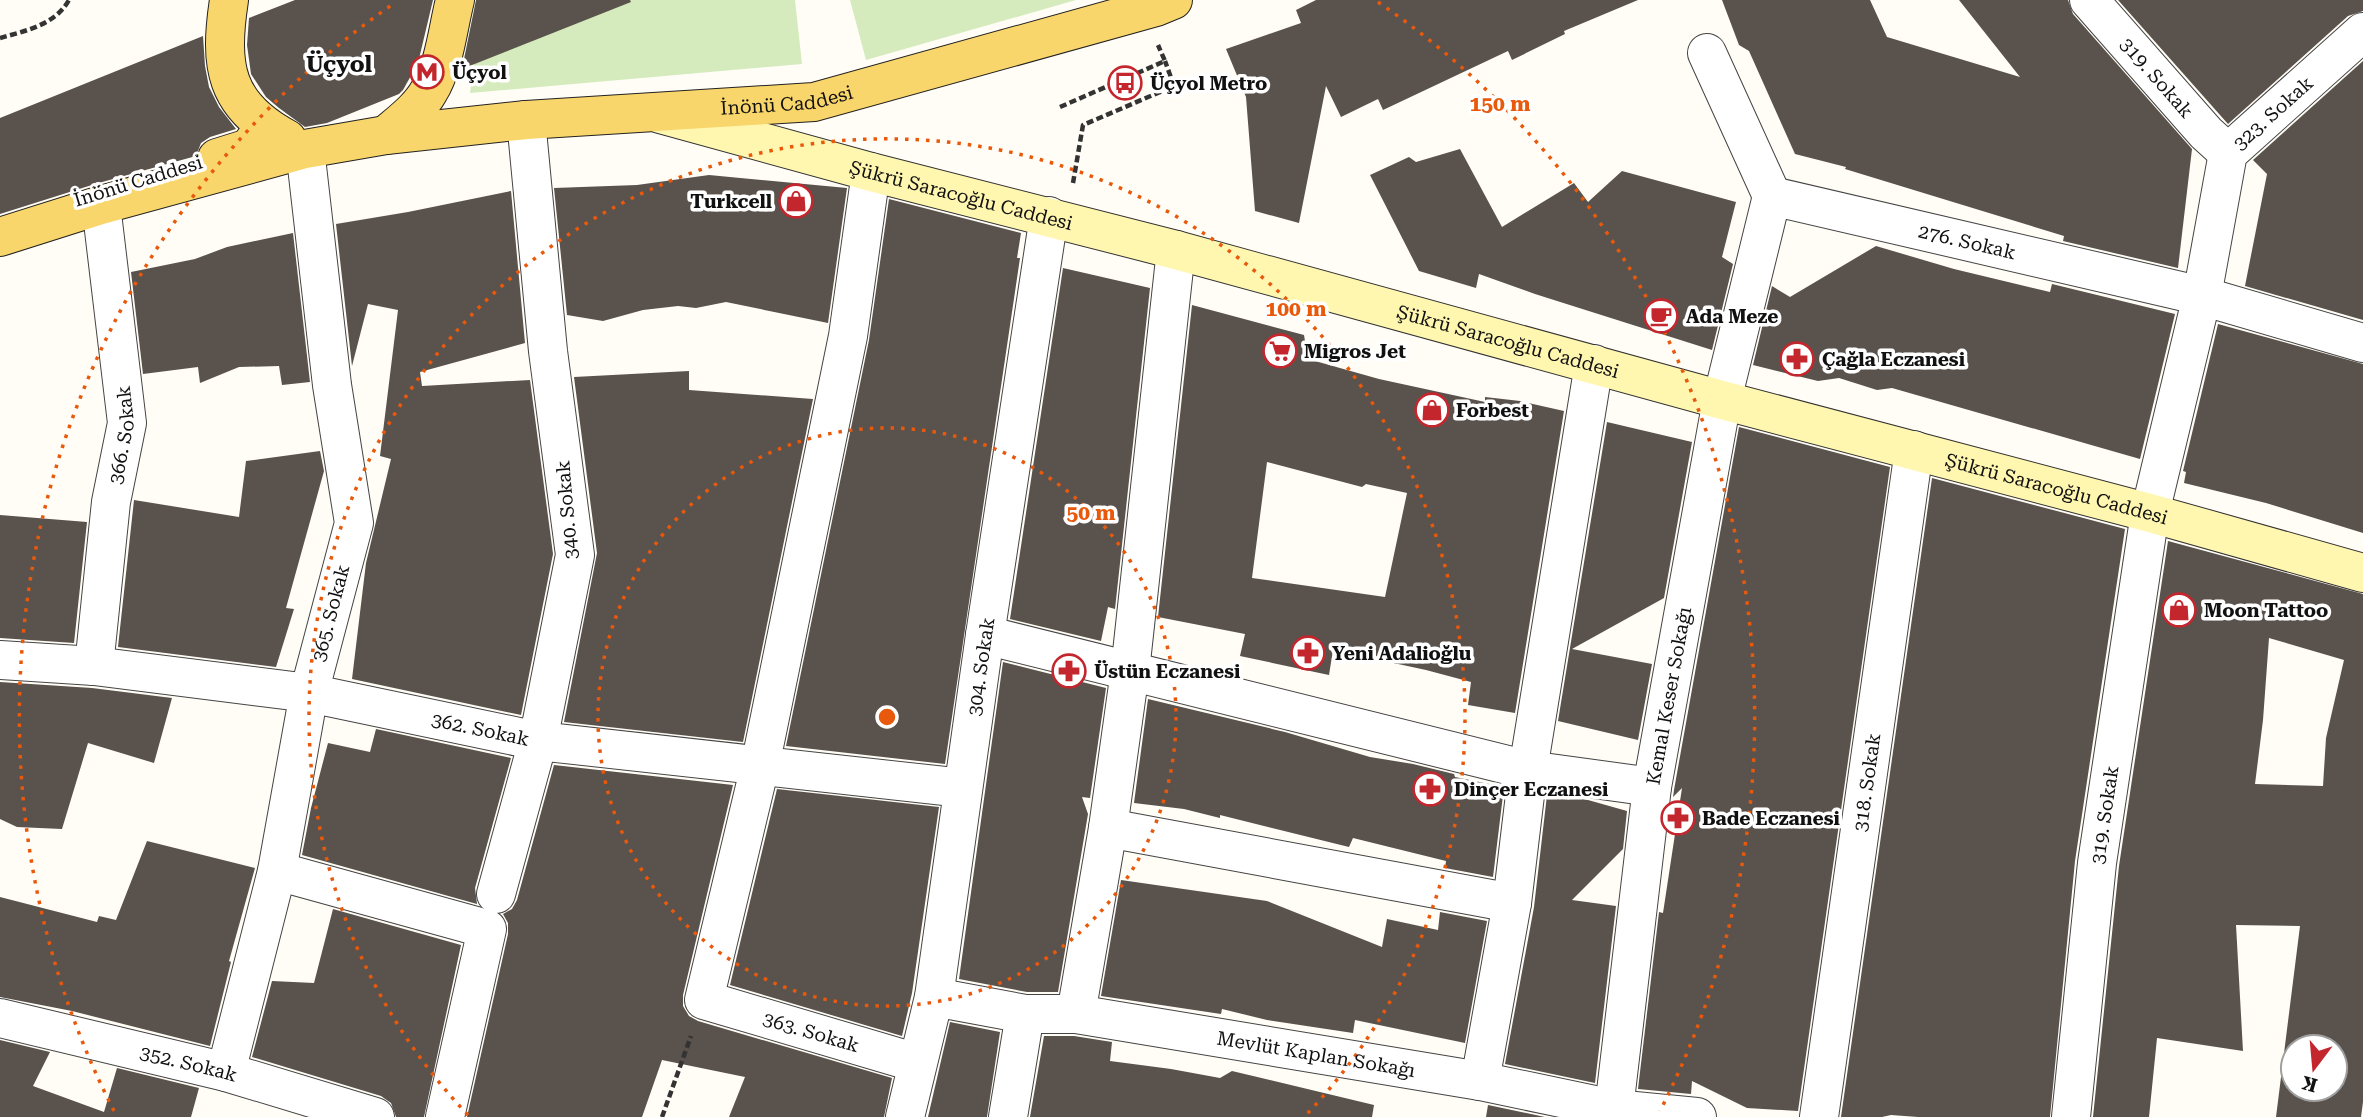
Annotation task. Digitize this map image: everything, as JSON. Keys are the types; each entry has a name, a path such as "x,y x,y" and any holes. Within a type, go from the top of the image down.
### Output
{"main road":[{"path":"229,0 224,32 225,66 238,100 254,118 304,149"},
{"path":"386,135 412,113 429,92 437,74 455,0"},
{"name":"İnönü Caddesi","path":"0,237 102,205 304,149 386,135 526,120 814,102 1173,0"},
{"name":"İnönü Caddesi","path":"0,222 249,148 265,126"}],"street":[{"name":"319. Sokak","path":"2089,0 2206,133 2228,153"},
{"name":"323. Sokak","path":"2150,513 2202,296 2228,153 2363,32"},
{"path":"1707,53 1772,196 1722,400"},
{"name":"Şükrü Saracoğlu Caddesi","path":"654,113 871,172 1058,218 2363,573"},
{"name":"340. Sokak","path":"445,1117 491,911 538,741 575,555 548,351 526,120"},
{"name":"365. Sokak","path":"226,1072 277,871 309,693 354,523 332,385 304,149"},
{"path":"704,1000 760,766 848,336 871,172"},
{"name":"276. Sokak","path":"1772,196 2202,296 2363,343"},
{"name":"366. Sokak","path":"94,666 111,502 127,423 102,205"},
{"name":"304. Sokak","path":"905,1117 934,997 985,635 1058,218"},
{"path":"1076,1014 1108,828 1130,671 1176,250"},
{"path":"1480,1081 1512,903 1528,770 1594,363"},
{"name":"Kemal Keser Sokağı","path":"1614,1113 1652,787 1722,400"},
{"name":"318. Sokak","path":"1819,1117 1914,450"},
{"name":"319. Sokak","path":"2071,1117 2097,863 2150,513"},
{"path":"985,635 1528,770 1652,787"},
{"name":"362. Sokak","path":"0,660 94,666 309,693 538,741 963,788"},
{"path":"1108,828 1512,903"},
{"path":"277,871 491,911"},
{"name":"Mevlüt Kaplan Sokağı","path":"934,997 1025,1014 1076,1014 1480,1081 1614,1113 1697,1117"},
{"name":"363. Sokak","path":"704,1000 917,1063"},
{"path":"1008,1117 1025,1014"},
{"name":"352. Sokak","path":"0,1018 226,1072 375,1117"}],"path":[{"path":"0,38 34,28 59,14 69,0"},
{"path":"1058,218 1083,125 1174,86 1165,61"},
{"path":"1060,107 1153,66"},
{"path":"662,1117 704,1000"}],"green space":[{"path":"483,0 795,0 802,64 470,93"},
{"path":"850,0 1076,0 866,60"}],"building":[{"path":"295,0 433,0 418,63 403,90 327,123 305,127 279,108 266,97 251,74 247,45 249,18"},
{"path":"476,0 630,0 631,2 462,69"},
{"path":"1316,0 1638,0 1564,31 1565,34 1512,60 1508,51 1383,110 1378,99 1341,117 1326,86 1299,223 1255,211 1246,97 1226,49 1301,23 1296,10"},
{"path":"1722,0 1870,0 1887,37 2020,77 1959,0 2068,0 2073,14 2192,149 2178,268 2063,241 2064,236 1845,169 1846,167 1795,154 1749,51 1739,45"},
{"path":"2118,0 2363,0 2363,11 2348,16 2228,124"},
{"path":"203,36 209,87 219,107 236,129 210,137 201,143 196,156 0,214 0,118"},
{"path":"2363,61 2363,320 2245,286 2267,174 2253,160"},
{"path":"1460,149 1502,227 1574,183 1588,202 1622,171 1736,202 1722,257 1733,264 1712,350 1479,274 1476,288 1419,271 1370,175 1409,157 1416,162"},
{"path":"709,175 847,188 828,323 726,302 696,308 678,306 643,310 603,321 567,315 554,188 637,185"},
{"path":"511,191 525,343 420,372 422,386 530,380 553,554 521,715 352,679 366,563 391,459 380,456 398,310 368,304 352,366 336,224"},
{"path":"889,199 1021,233 1017,258 1020,258 945,764 786,746 869,340"},
{"path":"293,233 310,382 282,385 279,366 239,367 200,383 198,367 143,374 131,272 195,259 227,247"},
{"path":"1876,246 1954,269 2050,292 2052,284 2175,314 2140,459 1892,388 1877,390 1839,378 1818,381 1753,365 1772,286 1790,297"},
{"path":"1063,268 1150,288 1115,609 1108,607 1101,641 1010,619"},
{"path":"1192,305 1304,335 1308,359 1379,379 1485,402 1485,397 1520,401 1564,411 1515,713 1468,705 1471,682 1333,650 1329,675 1240,656 1245,634 1158,617","holes":["1267,462 1362,487 1366,484 1407,493 1385,597 1252,578"]},
{"path":"2218,324 2363,364 2363,533 2266,503 2184,483 2186,472 2183,471"},
{"path":"689,371 689,390 813,399 743,742 564,722 597,553 574,377"},
{"path":"1607,422 1692,442 1664,598 1572,649 1652,664 1638,740 1558,721"},
{"path":"1739,427 1890,467 1798,1111 1747,1108 1692,1081 1691,1094 1638,1089 1659,912 1663,913 1682,788 1673,797 1674,790"},
{"path":"320,451 324,471 286,608 294,609 276,667 118,647 134,500 239,517 246,461"},
{"path":"1932,478 2125,529 2075,861 2050,1117 1841,1117"},
{"path":"0,515 87,522 74,643 0,638"},
{"path":"2168,541 2363,594 2361,1117 2276,1117 2279,1093 2279,1103 2349,1103 2349,1033 2287,1033 2300,926 2236,925 2243,1051 2157,1038 2149,1117 2093,1117 2119,866","holes":["2269,638 2344,660 2326,738 2323,786 2255,784"]},
{"path":"1003,662 1106,688 1090,798 1082,797 1088,814 1058,992 1027,992 959,979"},
{"path":"0,682 92,688 172,698 154,763 88,743 62,829 17,827 0,819"},
{"path":"1148,699 1285,732 1370,757 1413,764 1454,774 1455,777 1504,787 1493,877 1445,868 1446,861 1353,838 1349,847 1220,815 1220,818 1184,809 1134,803"},
{"path":"376,729 511,758 475,888 477,904 302,855 328,743 370,752"},
{"path":"554,765 733,785 683,995 683,1006 689,1016 698,1021 892,1078 884,1117 729,1117 745,1077 662,1060 642,1117 467,1117 508,934 508,923 503,914 512,909 517,900"},
{"path":"777,789 939,807 912,993 902,1036 730,985"},
{"path":"1547,795 1588,800 1627,811 1623,849 1572,900 1616,906 1595,1083 1505,1064 1534,907"},
{"path":"147,841 255,868 229,961 231,962 210,1046 72,1011 0,997 0,897 97,922 99,916 116,920"},
{"path":"1121,880 1267,901 1382,947 1387,919 1438,930 1440,912 1487,921 1465,1043 1355,1020 1353,1033 1267,1020 1222,1009 1221,1014 1101,996"},
{"path":"333,909 461,945 424,1117 396,1117 391,1103 381,1096 252,1057 272,981 314,983"},
{"path":"950,1022 1000,1032 987,1117 928,1117"},
{"path":"1044,1036 1074,1036 1112,1042 1110,1061 1220,1078 1232,1071 1374,1105 1372,1117 1030,1117"},
{"path":"0,1040 50,1052 33,1086 104,1112 117,1068 199,1088 191,1117 0,1117"},
{"path":"1488,1105 1545,1117 1486,1117"}],"place":[{"name":"Üçyol","path":"427,72"},
{"name":"Üçyol Metro","path":"1125,83"},
{"name":"Turkcell","path":"796,201"},
{"name":"Ada Meze","path":"1661,316"},
{"name":"Migros Jet","path":"1280,351"},
{"name":"Çağla Eczanesi","path":"1797,359"},
{"name":"Forbest","path":"1432,410"},
{"name":"Moon Tattoo","path":"2179,610"},
{"name":"Yeni Adalioğlu","path":"1308,653"},
{"name":"Üstün Eczanesi","path":"1069,671"},
{"name":"Dinçer Eczanesi","path":"1430,789"},
{"name":"Bade Eczanesi","path":"1678,818"}],"district":[{"name":"Üçyol","path":"339,64"}]}
